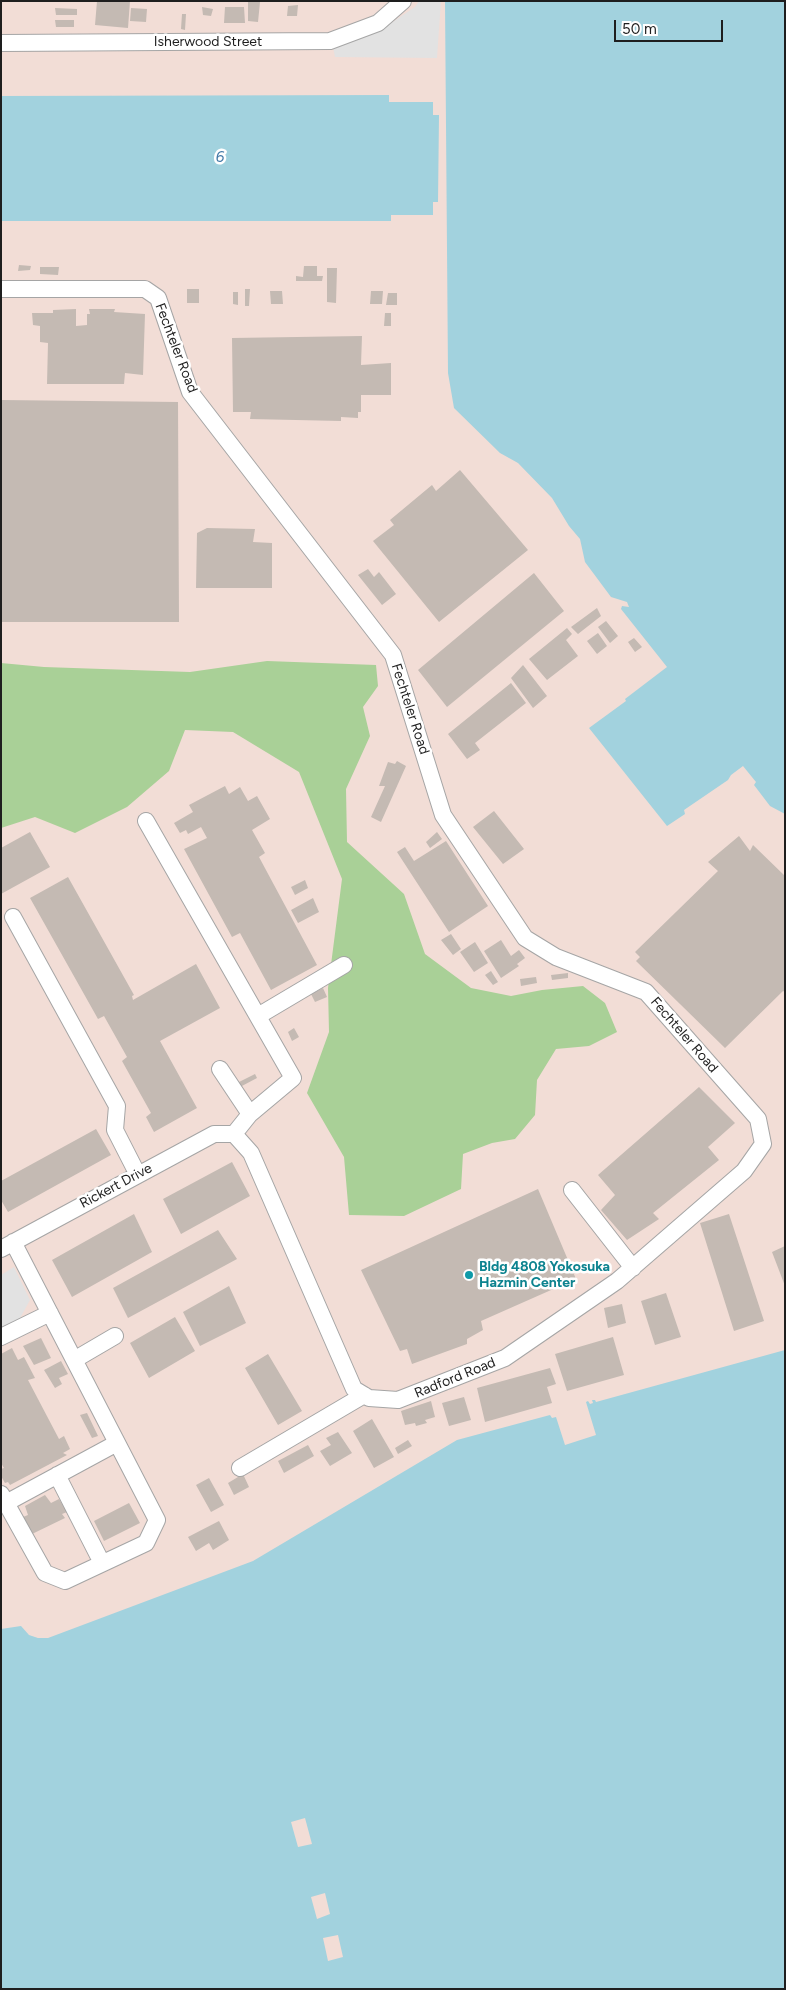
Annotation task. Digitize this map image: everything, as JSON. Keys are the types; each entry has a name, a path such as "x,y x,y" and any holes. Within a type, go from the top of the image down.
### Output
{"street":[{"name":"Isherwood Street","path":"1,43 330,41 378,23 403,1"},
{"name":"Fechteler Road","path":"1,289 144,289 158,298 190,392 393,655 443,815 525,938 556,957 646,992 758,1118 763,1144"},
{"path":"146,821 293,1078 250,1114 234,1134 251,1153 354,1389 364,1395 240,1468"},
{"path":"14,917 117,1106 114,1130 138,1175"},
{"path":"258,1016 344,965"},
{"path":"220,1069 250,1114"},
{"name":"Rickert Drive","path":"6,1243 214,1134 234,1134"},
{"name":"Radford Road","path":"364,1395 369,1398 398,1400 505,1358 618,1281 744,1171 763,1144"},
{"path":"572,1190 632,1268"},
{"path":"6,1243 50,1313 157,1520 146,1543 66,1581 45,1573 4,1498 57,1475 117,1443"},
{"path":"1,1337 50,1313"},
{"path":"74,1360 115,1336"},
{"path":"57,1475 102,1563"}],"shaded area":[{"path":"1,1 785,1 785,1989 1,1989"},
{"path":"419,1 441,1 437,58 335,57 333,47 379,31 415,7"},
{"path":"14,1267 30,1300 19,1320 1,1329 1,1275"}],"green space":[{"path":"267,661 376,665 378,686 363,707 370,736 346,789 347,842 404,894 425,954 471,988 511,996 542,990 583,986 605,1003 617,1032 589,1046 556,1049 537,1080 535,1115 515,1139 492,1143 463,1154 461,1189 404,1216 349,1215 344,1157 307,1093 329,1032 328,988 342,879 299,772 233,732 185,730 169,771 127,807 75,833 35,817 1,828 1,663 44,667 190,672"}],"water":[{"path":"445,1 785,1 785,814 770,806 754,785 756,782 743,766 731,775 728,780 684,810 685,814 667,826 589,728 626,701 625,699 667,667 621,609 622,606 629,607 627,602 611,597 585,562 580,539 569,526 552,498 518,463 500,453 454,408 448,373"},
{"name":"6","path":"389,95 389,102 433,102 433,115 439,115 438,202 433,202 433,215 391,215 391,221 1,221 1,96"},
{"path":"785,1350 785,1989 1,1989 1,1629 21,1626 29,1635 38,1638 48,1638 253,1561 457,1440 550,1415 552,1418 556,1417 565,1445 596,1435 586,1402 588,1401 590,1404 593,1403 592,1400 595,1400 596,1402","holes":["305,1818 312,1844 298,1847 291,1822","325,1893 330,1914 317,1919 311,1897","338,1935 343,1957 328,1961 323,1938"]}],"building":[{"path":"97,1 130,1 128,28 95,25"},
{"path":"248,2 260,2 258,22 248,21"},
{"path":"298,5 297,16 287,16 288,6"},
{"path":"202,7 213,9 211,16 203,15"},
{"path":"225,7 244,7 245,23 224,23"},
{"path":"55,8 77,9 77,15 56,15"},
{"path":"131,8 147,9 146,22 130,21"},
{"path":"182,14 186,14 185,30 181,29"},
{"path":"55,20 74,20 74,27 56,27"},
{"path":"19,265 31,266 30,270 18,271"},
{"path":"304,266 317,266 317,276 323,276 322,281 296,281 296,276 303,277"},
{"path":"40,267 59,267 58,275 40,274"},
{"path":"327,268 337,268 336,303 327,302"},
{"path":"187,289 199,289 199,303 187,303"},
{"path":"245,289 250,289 249,306 245,306"},
{"path":"270,291 282,291 283,304 271,304"},
{"path":"371,291 383,291 382,304 370,304"},
{"path":"233,292 238,292 238,305 233,304"},
{"path":"388,293 397,293 397,305 386,305"},
{"path":"76,309 76,326 87,325 87,314 90,314 89,309 115,309 114,312 145,314 143,375 125,373 124,384 47,384 48,343 40,342 40,326 33,325 32,313 53,313 53,310"},
{"path":"385,313 391,313 391,326 384,326"},
{"path":"362,336 361,365 391,363 391,395 361,395 361,412 358,412 358,418 341,417 341,421 250,419 251,412 233,412 232,338"},
{"path":"1,400 178,402 179,622 1,622"},
{"path":"460,470 528,550 439,622 373,541 394,525 390,520 432,485 436,491"},
{"path":"207,528 255,529 253,542 272,543 272,588 196,588 197,533"},
{"path":"368,569 374,577 379,572 396,594 382,605 358,575"},
{"path":"534,573 564,611 447,707 418,670"},
{"path":"597,608 601,616 578,634 571,627"},
{"path":"606,621 618,636 610,643 598,627"},
{"path":"567,628 572,634 566,640 578,656 547,680 529,659"},
{"path":"598,633 607,646 597,654 587,641"},
{"path":"634,638 642,647 635,652 628,642"},
{"path":"523,665 547,696 533,708 511,678"},
{"path":"511,683 526,703 475,743 480,750 467,759 448,734"},
{"path":"397,761 406,766 381,822 371,817 385,786 379,786 388,762 395,764"},
{"path":"225,786 229,794 240,787 248,801 257,796 270,819 252,830 265,853 259,857 317,965 271,990 240,933 232,937 184,849 207,838 201,827 188,834 186,830 180,833 174,823 193,812 189,805"},
{"path":"494,811 524,849 503,864 473,827"},
{"path":"30,832 50,867 1,894 1,848"},
{"path":"437,832 442,839 430,848 426,842"},
{"path":"739,836 750,851 753,845 785,876 785,992 783,991 725,1048 636,961 640,957 635,952 718,871 708,862"},
{"path":"446,841 488,906 449,932 397,852 405,847 414,861"},
{"path":"68,877 134,995 132,996 133,1000 196,964 220,1008 160,1041 197,1108 154,1132 146,1117 151,1113 122,1061 127,1057 104,1016 98,1019 30,898"},
{"path":"305,880 308,888 295,895 291,887"},
{"path":"313,898 319,912 298,923 291,910"},
{"path":"451,934 461,949 453,955 441,940"},
{"path":"501,940 511,956 519,950 525,958 517,964 519,966 501,978 484,951"},
{"path":"475,942 488,963 474,972 460,952"},
{"path":"491,971 498,982 493,985 485,975"},
{"path":"568,973 568,978 552,980 551,975"},
{"path":"536,977 537,983 521,986 520,979"},
{"path":"323,988 327,997 315,1002 311,994"},
{"path":"294,1028 299,1037 292,1041 288,1032"},
{"path":"255,1074 257,1078 240,1087 237,1083"},
{"path":"699,1087 735,1123 708,1147 719,1160 653,1213 659,1219 627,1240 601,1210 615,1195 598,1175"},
{"path":"96,1129 111,1155 8,1212 1,1200 1,1181"},
{"path":"232,1162 250,1196 181,1234 163,1199"},
{"name":"Bldg 4808 Yokosuka Hazmin Center","path":"538,1189 576,1279 481,1321 483,1330 467,1339 467,1344 412,1364 407,1349 400,1351 361,1270"},
{"path":"134,1214 152,1252 72,1297 52,1260"},
{"path":"729,1214 764,1321 734,1331 700,1223"},
{"path":"218,1230 237,1259 128,1318 113,1288"},
{"path":"785,1246 785,1286 772,1252"},
{"path":"229,1286 246,1323 200,1346 183,1312"},
{"path":"666,1293 681,1337 655,1345 641,1301"},
{"path":"622,1304 626,1323 608,1328 604,1308"},
{"path":"175,1317 195,1351 149,1378 130,1343"},
{"path":"613,1337 624,1375 567,1391 555,1354"},
{"path":"41,1338 51,1358 34,1365 23,1346"},
{"path":"12,1348 18,1360 24,1357 35,1378 28,1380 59,1439 64,1436 70,1449 63,1453 67,1455 10,1485 8,1482 5,1483 1,1476 1,1469 4,1468 1,1463 1,1354"},
{"path":"268,1354 302,1411 278,1425 245,1368"},
{"path":"61,1361 68,1374 59,1378 62,1384 55,1388 44,1370"},
{"path":"550,1368 556,1384 547,1387 552,1403 485,1422 477,1388"},
{"path":"464,1397 471,1420 449,1426 442,1403"},
{"path":"431,1401 435,1417 425,1420 427,1423 416,1426 415,1423 405,1425 401,1411"},
{"path":"87,1413 98,1436 92,1438 80,1415"},
{"path":"372,1419 394,1457 374,1468 353,1431"},
{"path":"338,1432 352,1453 330,1466 320,1451 331,1445 326,1438"},
{"path":"408,1440 412,1446 398,1454 395,1448"},
{"path":"308,1445 314,1456 284,1473 278,1461"},
{"path":"243,1474 249,1487 234,1495 228,1483"},
{"path":"209,1478 224,1505 211,1512 196,1485"},
{"path":"45,1495 51,1503 59,1499 67,1512 62,1514 65,1518 32,1534 23,1517 28,1515 25,1506"},
{"path":"129,1503 140,1523 104,1541 94,1521"},
{"path":"219,1521 229,1540 213,1550 209,1543 196,1551 188,1537"}],"place":[{"name":"Bldg 4808 Yokosuka Hazmin Center","path":"469,1275"}]}
